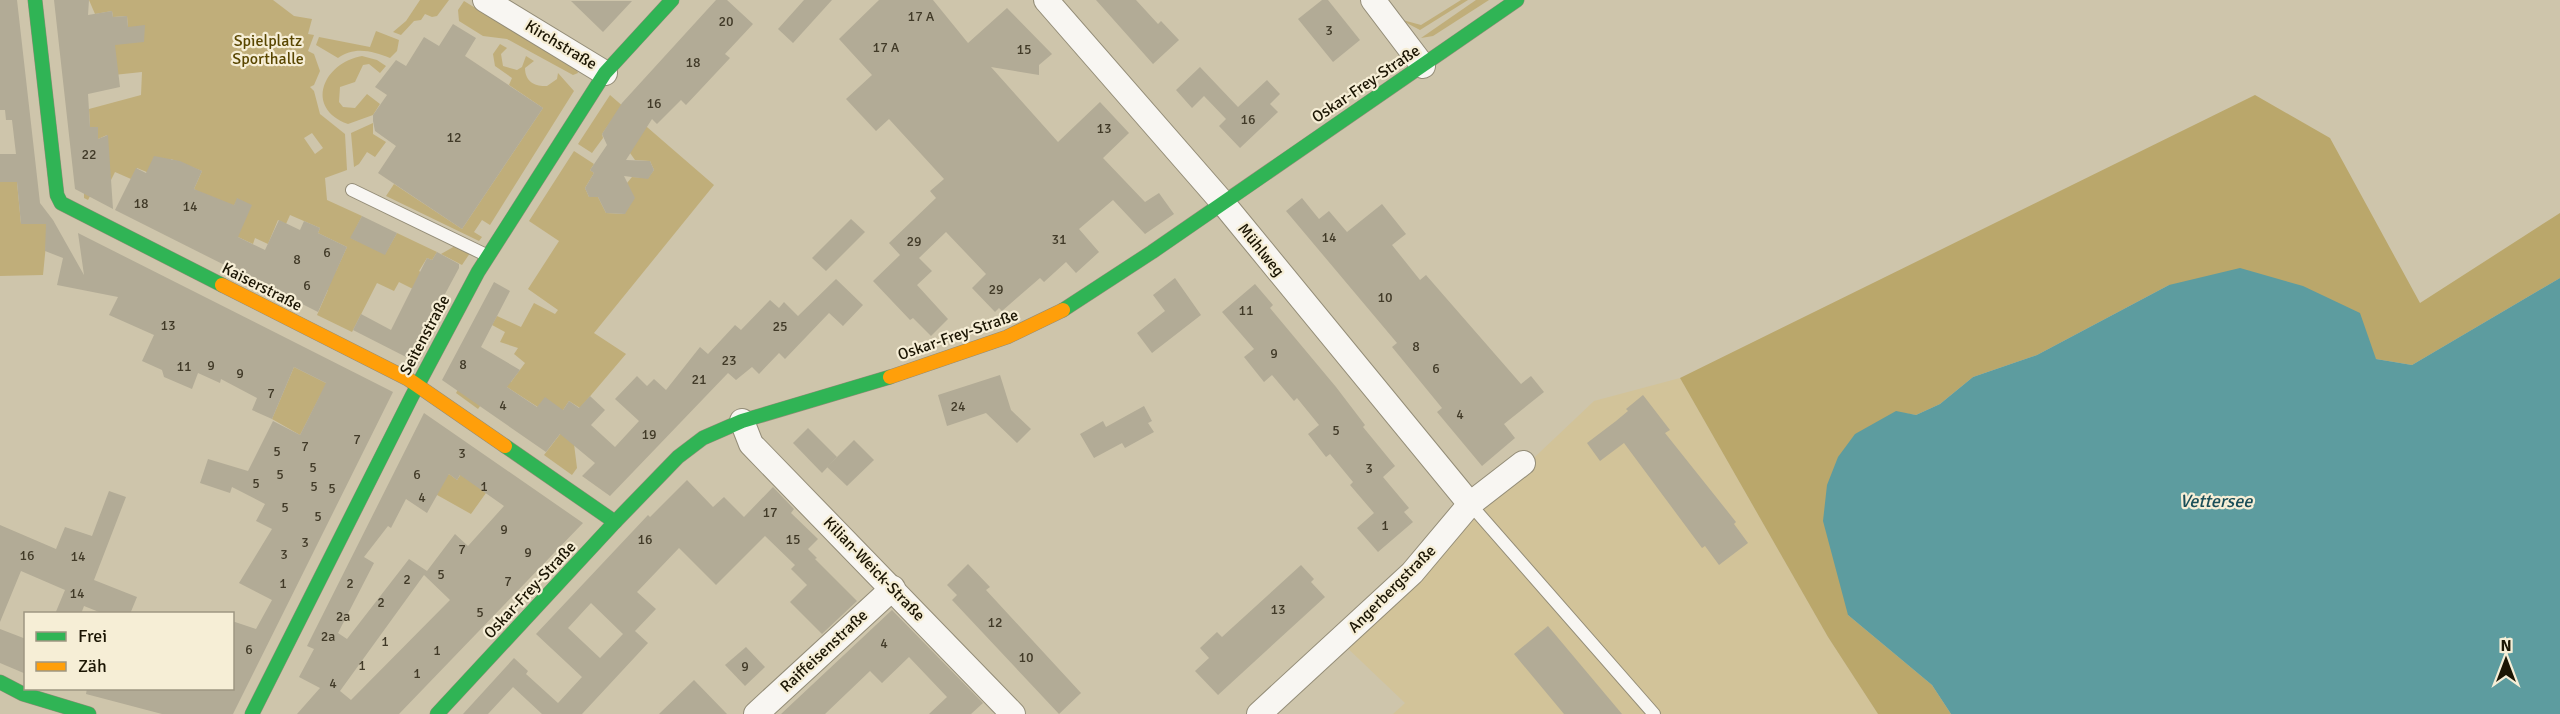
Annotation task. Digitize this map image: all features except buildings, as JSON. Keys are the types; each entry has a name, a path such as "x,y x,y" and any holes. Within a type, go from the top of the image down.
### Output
{"street":[{"name":"Kaiserstraße","path":"35,0 57,195 61,203 417,385 615,522"},
{"name":"Kirchstraße","path":"485,0 605,73"},
{"name":"Seitenstraße","path":"252,714 417,385 489,257 508,237 605,73 672,0"},
{"name":"Mühlweg","path":"1046,0 1223,203 1470,504"},
{"path":"1373,0 1423,66"},
{"name":"Oskar-Frey-Straße","path":"437,714 615,522 678,457 703,438 742,421 888,377 1007,337 1048,320 1223,203 1517,0"},
{"name":"Kilian-Weick-Straße","path":"742,421 751,444 1013,714"},
{"name":"Angerbergstraße","path":"1259,714 1412,573 1470,504 1523,463"},
{"name":"Raiffeisenstraße","path":"756,714 893,588"},
{"path":"0,682 23,694 89,714"}],"lane":[{"path":"352,190 489,257"},
{"path":"1470,504 1654,714"}],"shaded area":[{"path":"2255,95 2330,138 2420,303 2560,213 2560,278 2412,365 2376,359 2169,285 2037,355 1973,377 1940,404 1916,415 1896,412 1848,615 1932,685 1951,714 1878,714 1828,637 1680,378"},
{"path":"1680,378 1828,637 1878,714 1393,714 1405,703 1340,641 1594,401"}],"green space":[{"name":"Spielplatz Sporthalle","path":"89,0 273,0 294,16 312,19 308,34 314,35 308,51 314,54 320,71 314,85 310,87 314,91 320,114 345,134 347,170 325,178 327,200 362,216 351,238 385,254 397,233 437,252 432,260 427,258 419,271 425,275 417,291 399,282 394,291 377,283 352,332 317,315 328,290 310,280 336,271 347,247 318,233 320,228 290,215 286,224 278,220 268,244 255,238 253,244 238,237 238,198 231,211 194,189 202,171 171,159 161,178 137,168 131,179 115,172 107,188 97,183 88,200 84,198 84,173 107,135 98,139 98,128 90,127 89,109 141,95 142,72 104,76 82,33 128,27 127,16 113,17 112,11 95,14","holes":["312,133 323,148 315,154 304,138"]},
{"path":"420,0 449,0 437,16 432,17 425,14 421,20 414,21 401,35 393,32 406,21"},
{"path":"1461,0 1468,0 1420,30 1399,19 1421,25"},
{"path":"1476,0 1489,0 1433,36 1421,38"},
{"path":"464,1 577,70 578,73 573,75 507,39 483,36 459,21 458,10"},
{"path":"376,31 399,40 397,51 390,58 377,53 357,51 338,58 316,45 319,37 370,47"},
{"path":"500,44 507,48 501,54 503,66 517,70 522,67 526,56 534,61 525,68 525,73 532,83 547,86 557,79 558,73 574,91 490,225 482,220 474,232 482,237 479,241 386,196 394,184 462,229 543,108 509,85 512,78 495,66 493,54"},
{"path":"362,56 377,60 386,66 380,73 369,64 363,65 355,82 340,87 339,102 343,107 355,108 367,94 380,104 373,115 348,124 334,117 326,108 323,97 324,87 329,76 337,67 348,60"},
{"path":"610,95 714,185 594,333 626,354 580,408 569,401 563,410 547,413 507,387 492,389 478,409 456,393 468,372 492,371 511,382 525,363 514,354 518,348 500,342 505,332 492,325 497,316 521,327 534,303 555,314 558,310 528,289 559,241 529,221 574,151 594,164 590,170 594,173 585,188 589,197 598,197 606,213 625,214 627,183 632,177 648,178 654,170 650,161 635,160 630,153 630,122 611,121 602,134 603,138 592,153 578,144"},
{"path":"373,123 373,134 386,142 375,157 367,152 359,164 354,167 351,133"},
{"path":"0,182 17,182 21,224 48,224 43,275 0,276"},
{"path":"455,246 470,253 462,265 441,254"},
{"path":"294,367 330,385 320,396 300,435 272,419"},
{"path":"561,433 574,444 577,468 572,475 544,455"},
{"path":"449,474 457,480 461,474 486,493 471,514 430,491"}],"water":[{"name":"Vettersee","path":"2240,268 2303,286 2360,313 2376,359 2412,365 2560,278 2560,714 1951,714 1932,685 1848,615 1823,521 1827,485 1838,457 1855,434 1896,411 1916,415 1940,404 1973,377 2037,355 2169,285"}],"traffic: fast":[{"path":"35,0 57,195 61,203 222,285"},
{"path":"252,714 412,396 478,272 605,73 672,0"},
{"path":"1063,310 1152,252 1517,0"},
{"path":"437,714 615,522 678,457 703,438 742,421 890,377"},
{"path":"505,446 615,522"},
{"path":"0,682 23,694 89,714"}],"traffic: slow":[{"path":"222,285 408,379 505,446"},
{"path":"890,377 1007,337 1063,310"}]}
